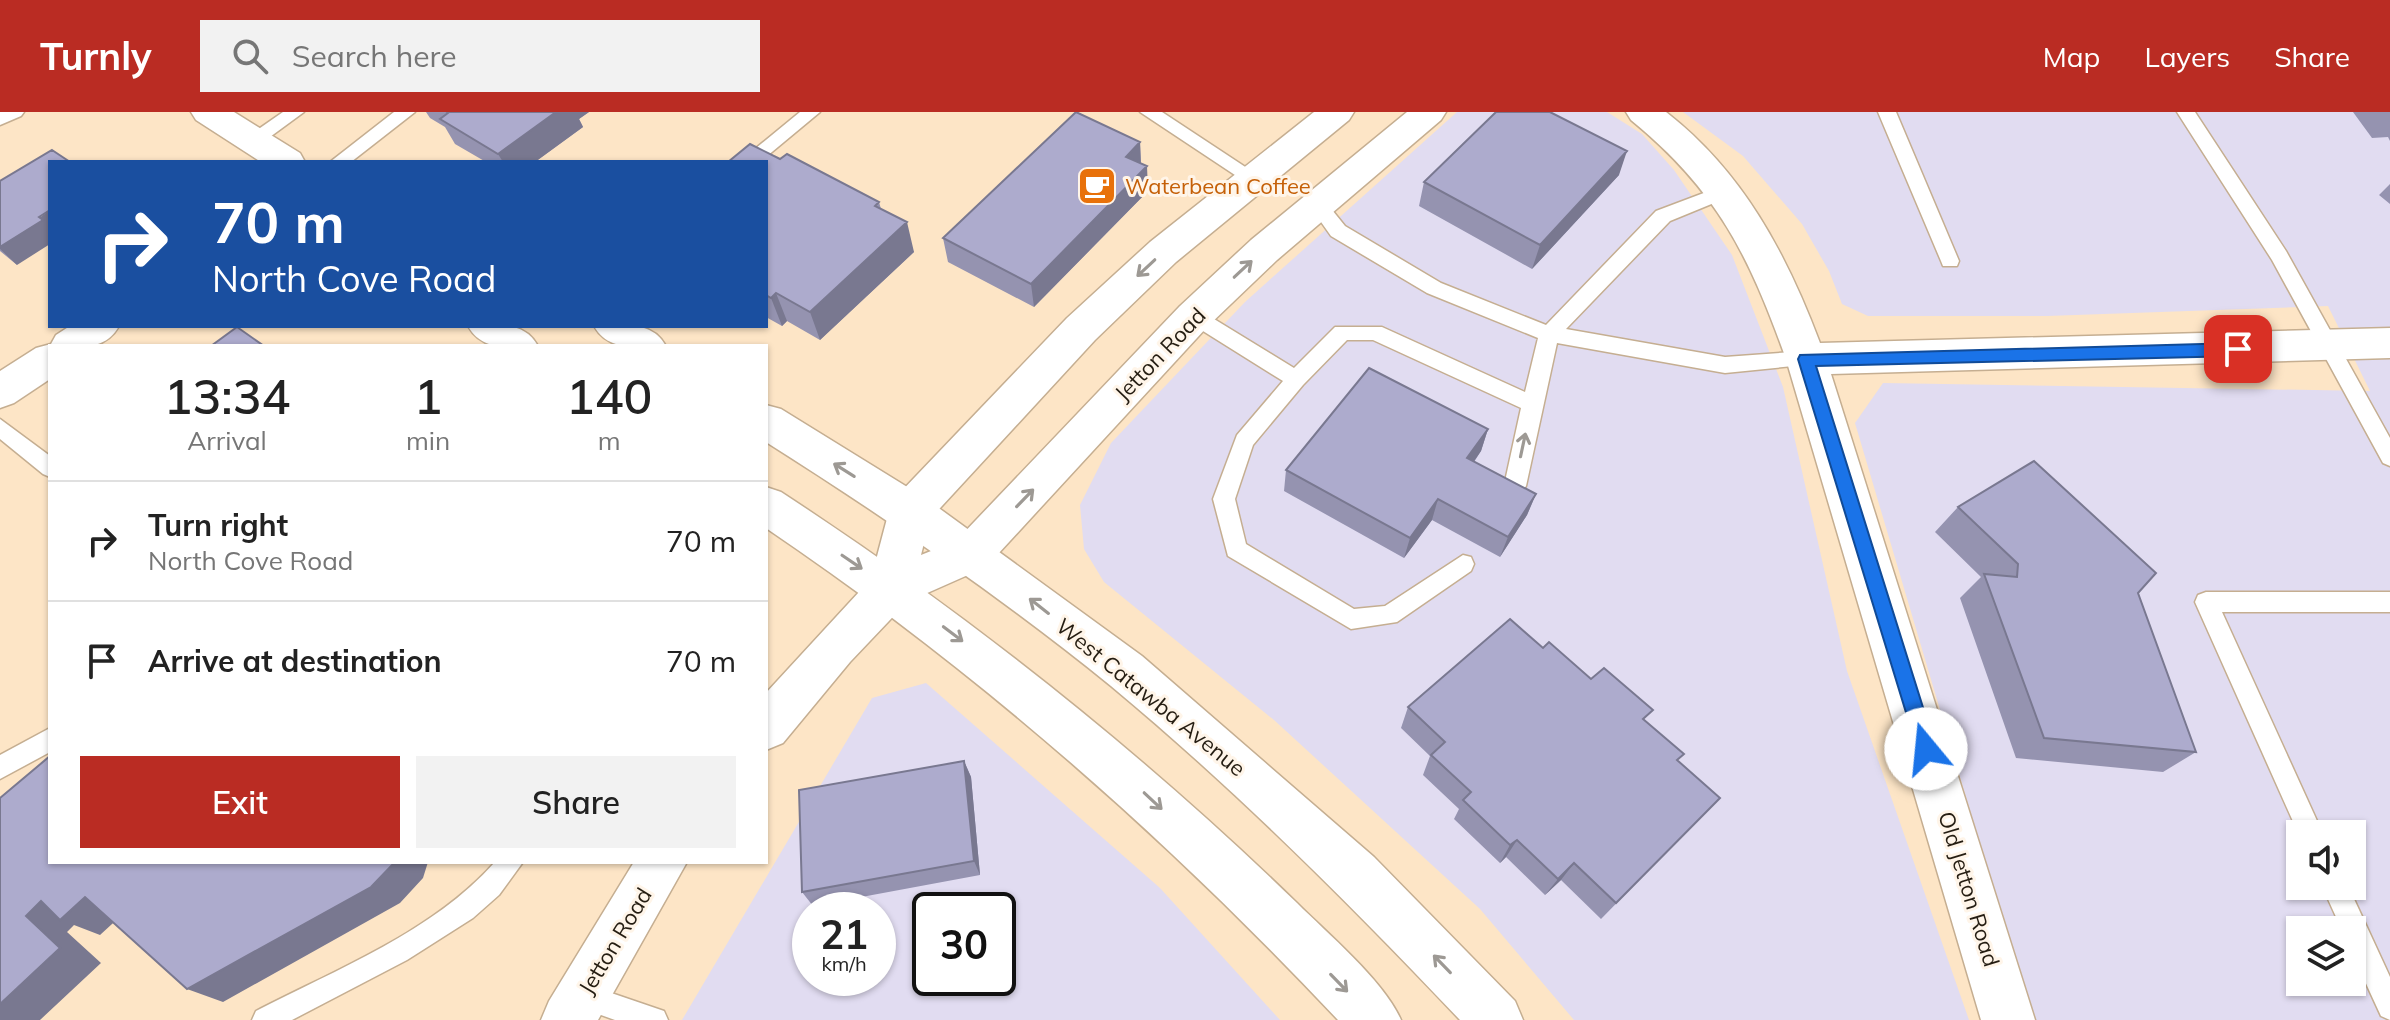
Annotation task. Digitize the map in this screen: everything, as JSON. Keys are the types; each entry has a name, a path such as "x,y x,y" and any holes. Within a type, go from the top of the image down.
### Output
{"street":[{"path":"208,112 284,160"},
{"name":"Jetton Road","path":"891,588 910,511 1081,329 1163,252 1337,112"},
{"name":"Jetton Road","path":"768,726 834,648 891,588 971,554 1194,316 1264,250 1429,112"},
{"name":"Old Jetton Road","path":"1643,112 1694,157 1725,191 1756,236 1780,285 1806,359 2008,1020"},
{"path":"73,344 96,328"},
{"path":"491,328 515,344"},
{"path":"617,328 643,344"},
{"path":"1806,359 2390,343"},
{"path":"0,392 48,360"},
{"name":"West Catawba Avenue","path":"768,422 910,511 1126,671 1226,756 1356,874 1496,1020"},
{"path":"768,506 891,588 970,647 1149,796 1374,1020"},
{"name":"Jetton Road","path":"575,1008 661,864"}],"lane":[{"path":"0,119 15,112"},
{"path":"253,141 295,112"},
{"path":"342,160 406,112"},
{"path":"751,160 811,112"},
{"path":"1149,112 1253,178"},
{"path":"1887,112 1950,261"},
{"path":"2186,112 2279,256 2390,457"},
{"path":"1515,486 1549,334 1663,216 1725,191"},
{"path":"1318,205 1338,231 1434,288 1549,334 1725,365 1806,359"},
{"path":"1194,316 1296,379"},
{"path":"1463,564 1389,615 1351,619 1236,549 1224,499 1244,441 1296,379 1342,332 1375,332 1532,404"},
{"path":"0,427 48,466"},
{"path":"2305,820 2206,602 2390,602"},
{"path":"0,768 48,740"},
{"path":"265,1020 412,941 469,906 509,864"},
{"path":"2341,900 2390,1007"},
{"path":"575,1008 655,1020"}],"shaded area":[{"path":"1457,112 1607,112 1642,134 1674,170 1732,255 1783,387 1847,671 1969,1020 1574,1020 1480,909 1274,720 1104,582 1084,549 1080,505 1111,443 1245,302"},
{"path":"1683,112 2390,112 2390,1020 2032,1020 1855,423 1883,383 2370,391 2328,306 2047,316 1868,316 1842,304 1829,271 1802,224 1743,156"},
{"path":"926,683 1160,888 1280,1020 682,1020 872,698"}],"building":[{"path":"447,112 556,112 498,154 440,119"},
{"path":"1076,112 1140,142 1126,157 1147,166 1031,284 943,238"},
{"path":"1496,112 1550,112 1627,151 1540,245 1424,182"},
{"path":"750,144 780,159 787,154 879,202 875,206 907,222 810,312 776,293 771,298 768,296 768,160 730,160"},
{"path":"52,150 67,160 48,160 48,211 39,217 43,220 0,247 0,181"},
{"path":"238,328 261,344 214,344"},
{"path":"1369,368 1488,429 1467,458 1536,494 1508,537 1438,499 1410,538 1286,470"},
{"path":"2034,461 2156,573 2138,593 2196,752 2044,738 1984,574 2017,577 2018,564 1958,507"},
{"path":"1510,619 1543,648 1549,642 1591,679 1604,668 1653,710 1643,719 1684,754 1677,760 1720,798 1616,903 1574,863 1558,879 1517,840 1510,845 1463,800 1471,792 1431,755 1445,742 1408,707"},
{"path":"48,758 48,864 393,864 371,887 187,989 85,897 60,920 41,901 26,916 60,948 0,1004 0,798"},
{"path":"964,761 974,861 802,892 799,790"}],"place":[{"name":"Waterbean Coffee","path":"1097,186"}],"route":[{"path":"1926,749 1806,359 2238,349"}]}
